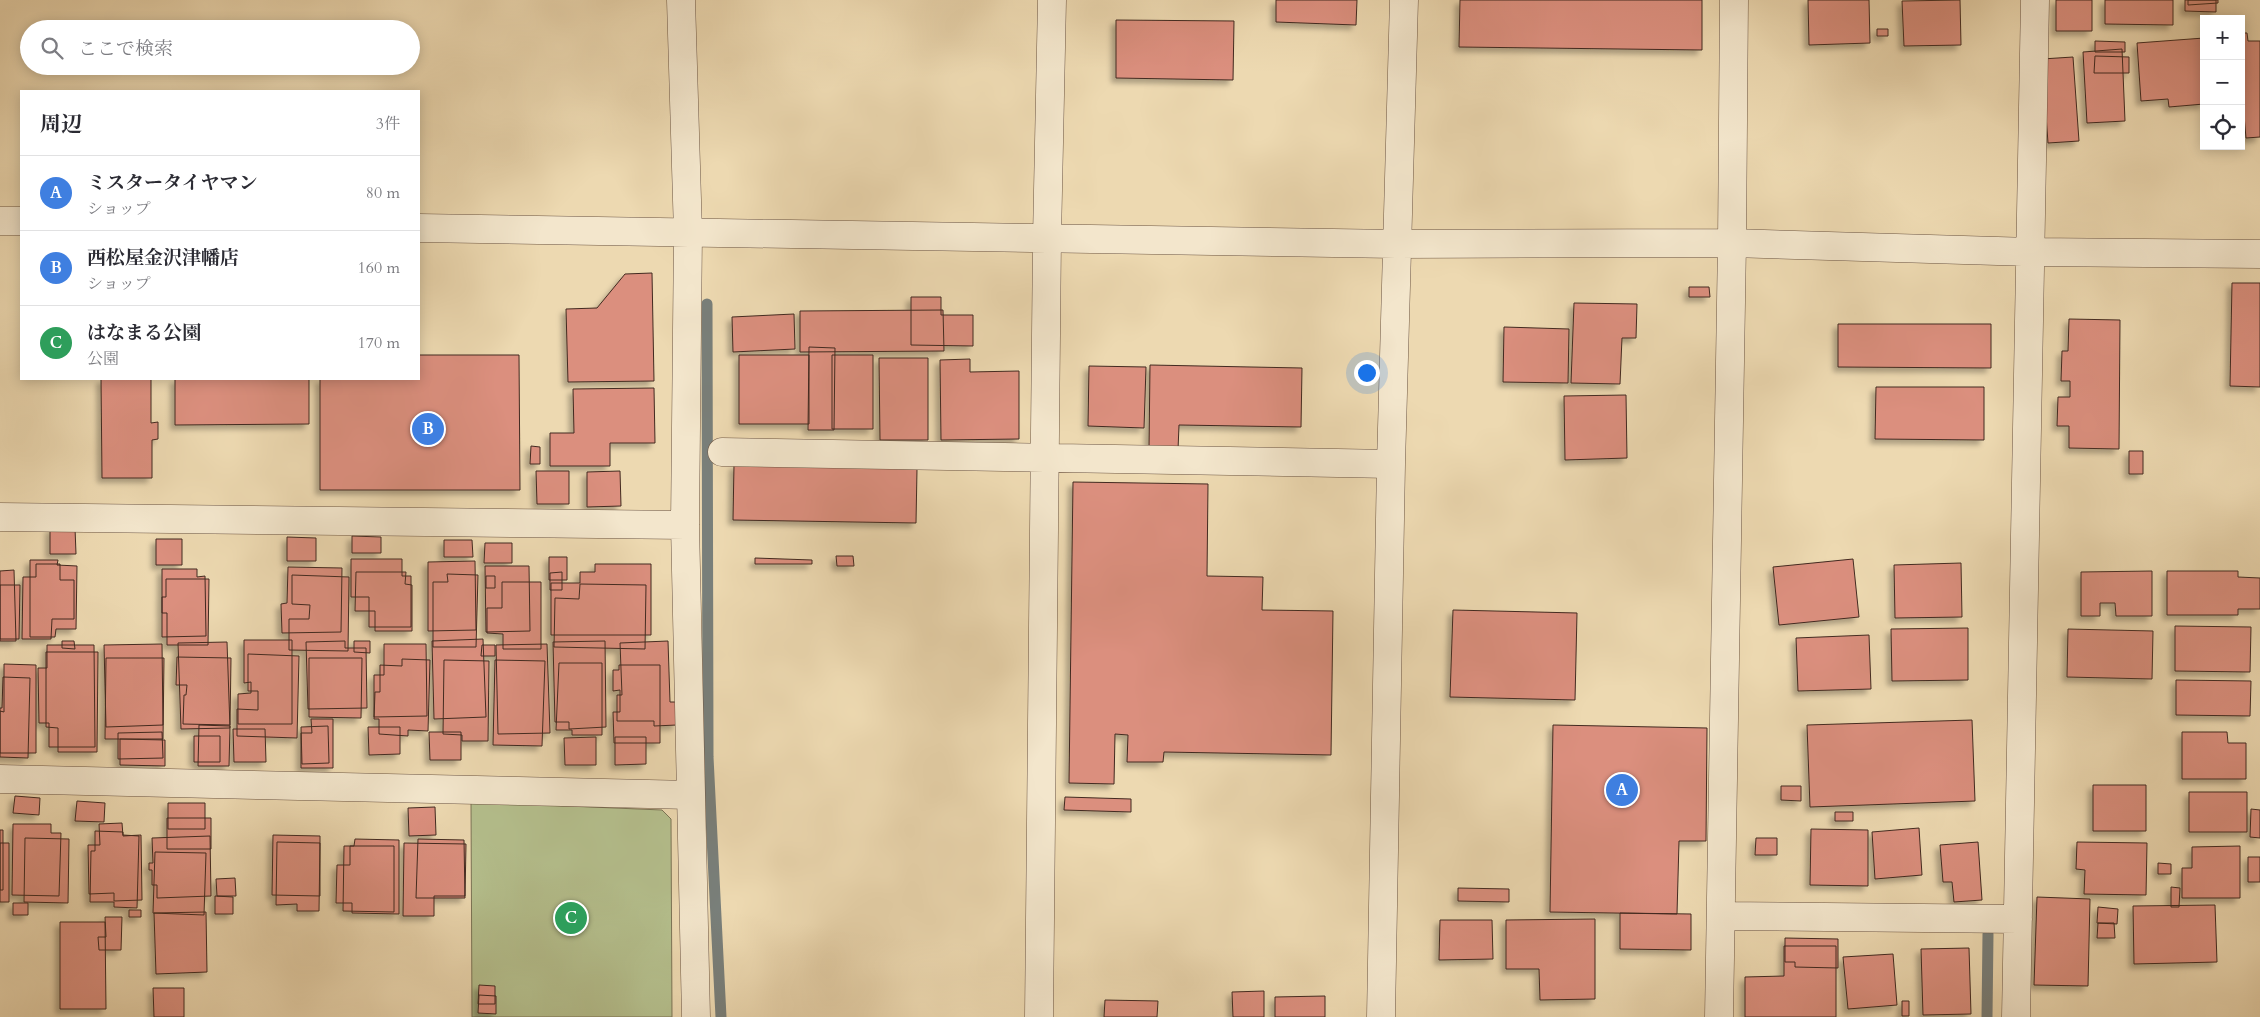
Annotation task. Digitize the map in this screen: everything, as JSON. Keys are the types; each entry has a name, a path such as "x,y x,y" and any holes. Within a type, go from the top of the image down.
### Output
{"street":[{"path":"681,0 688,233 685,525 696,1017"},
{"path":"1039,1017 1046,238 1052,0"},
{"path":"1381,1017 1391,464 1404,0"},
{"path":"1719,1017 1732,243 1734,0"},
{"path":"2016,1017 2035,0"},
{"path":"0,221 20,221"},
{"path":"420,228 1396,244 1732,243 2031,252 2260,254"},
{"path":"722,452 1391,464"},
{"path":"0,517 685,525"},
{"path":"0,779 691,795"},
{"path":"1721,916 2018,919"}],"green space":[{"path":"471,802 662,810 671,819 672,1017 472,1017"}],"building":[{"path":"1276,0 1357,0 1356,25 1276,22"},
{"path":"1460,0 1702,0 1702,50 1459,47"},
{"path":"1808,0 1869,0 1870,43 1809,45"},
{"path":"1960,0 1961,45 1904,46 1902,1"},
{"path":"2056,0 2092,0 2092,31 2056,31"},
{"path":"2105,0 2173,0 2173,25 2105,24"},
{"path":"2185,0 2216,0 2216,12 2185,11"},
{"path":"2188,0 2218,0 2218,3 2188,5"},
{"path":"1116,20 1234,21 1233,80 1116,78"},
{"path":"1877,29 1888,29 1888,36 1877,36"},
{"path":"2245,33 2247,33 2248,41 2260,41 2260,137 2246,138"},
{"path":"2200,38 2200,104 2169,107 2168,99 2141,101 2137,43"},
{"path":"2095,41 2125,42 2125,52 2095,52"},
{"path":"2122,49 2125,121 2087,123 2083,52"},
{"path":"2095,56 2129,57 2129,73 2094,73"},
{"path":"2073,57 2079,141 2048,143 2042,59"},
{"path":"652,273 654,381 568,382 566,309 597,308 625,274"},
{"path":"2232,283 2260,283 2260,387 2230,386"},
{"path":"1689,287 1709,287 1710,297 1689,297"},
{"path":"911,297 941,297 941,315 973,315 973,346 911,345"},
{"path":"1574,303 1637,304 1636,338 1622,338 1620,384 1571,383"},
{"path":"943,310 944,351 800,352 800,311"},
{"path":"794,314 795,349 733,352 732,317"},
{"path":"2069,319 2120,320 2119,449 2069,448 2069,426 2057,426 2058,397 2070,397 2070,381 2061,381 2062,351 2068,351"},
{"path":"1838,324 1991,324 1991,368 1838,367"},
{"path":"1504,327 1569,329 1568,383 1503,382"},
{"path":"809,347 835,348 834,430 808,430"},
{"path":"420,355 519,355 520,490 320,490 320,380 420,380"},
{"path":"739,355 809,355 809,424 739,424"},
{"path":"832,355 873,355 873,429 832,429"},
{"path":"879,358 928,358 928,440 880,440"},
{"path":"970,359 970,372 1019,371 1019,439 941,440 940,360"},
{"path":"1150,365 1302,368 1301,427 1179,425 1178,450 1149,449"},
{"path":"1089,366 1146,367 1144,428 1088,426"},
{"path":"101,380 151,380 151,423 158,422 158,439 152,440 152,478 102,478"},
{"path":"175,380 309,380 309,424 175,425"},
{"path":"1876,387 1984,387 1984,440 1875,439"},
{"path":"654,388 655,443 610,443 610,466 550,466 550,433 574,433 573,389"},
{"path":"1626,395 1627,458 1565,460 1564,396"},
{"path":"531,446 540,447 540,464 530,464"},
{"path":"2129,451 2143,451 2143,474 2129,474"},
{"path":"734,465 917,469 916,523 733,520"},
{"path":"536,471 569,471 569,504 537,504"},
{"path":"620,471 621,506 587,507 587,472"},
{"path":"1073,482 1208,484 1207,576 1263,577 1262,610 1333,611 1331,755 1164,752 1163,762 1127,762 1128,735 1115,734 1114,784 1069,783"},
{"path":"50,528 75,528 76,554 50,554"},
{"path":"352,536 381,537 381,553 352,553"},
{"path":"287,537 316,538 316,561 287,561"},
{"path":"156,539 182,539 182,565 156,565"},
{"path":"444,540 472,540 473,557 444,557"},
{"path":"485,543 512,543 512,563 484,563"},
{"path":"836,556 853,556 854,566 837,566"},
{"path":"549,557 567,557 567,580 549,580"},
{"path":"755,558 812,560 812,564 755,564"},
{"path":"351,559 402,559 402,576 411,576 411,627 369,627 369,597 351,597"},
{"path":"1853,559 1859,617 1779,625 1773,567"},
{"path":"30,560 58,560 57,565 77,566 76,629 56,629 55,637 30,637"},
{"path":"475,561 476,630 428,631 428,562"},
{"path":"1961,563 1962,617 1895,618 1894,565"},
{"path":"36,564 60,564 60,580 74,580 74,619 52,619 51,639 22,639 23,577 36,577"},
{"path":"595,564 651,564 651,635 551,635 551,583 580,583 580,572 595,572"},
{"path":"485,566 529,566 530,631 486,632"},
{"path":"288,567 342,568 341,632 282,633 281,604 287,603"},
{"path":"162,569 197,569 197,577 205,576 206,636 162,637"},
{"path":"14,570 16,641 0,641 0,571"},
{"path":"2152,571 2152,616 2116,616 2115,603 2100,603 2100,616 2081,616 2081,572"},
{"path":"2167,571 2238,571 2238,577 2260,578 2260,609 2238,609 2238,615 2167,615"},
{"path":"356,572 406,572 405,584 412,585 412,631 375,631 375,611 355,611"},
{"path":"562,572 562,590 550,590 550,573"},
{"path":"447,574 478,575 476,647 433,647 433,582 448,582"},
{"path":"292,575 349,577 348,651 289,650 289,619 309,619 310,605 292,604"},
{"path":"486,576 495,576 495,588 486,588"},
{"path":"166,579 209,579 208,645 167,645 167,613 162,613 162,597 166,597"},
{"path":"502,582 541,582 541,649 503,649 503,634 487,633 487,608 502,608"},
{"path":"580,584 646,585 645,649 554,647 555,598 579,599"},
{"path":"0,585 20,585 19,639 0,639"},
{"path":"1453,610 1577,613 1575,700 1450,697"},
{"path":"2175,626 2251,627 2250,672 2175,671"},
{"path":"1968,628 1968,680 1892,681 1891,629"},
{"path":"2068,629 2153,631 2152,679 2067,677"},
{"path":"1869,635 1871,689 1798,691 1796,638"},
{"path":"483,639 486,717 434,719 432,641"},
{"path":"244,640 292,640 292,724 238,724 238,694 251,693 251,682 244,683"},
{"path":"62,641 74,641 75,649 62,648"},
{"path":"345,641 345,648 366,648 367,708 308,709 306,642"},
{"path":"354,641 370,641 370,653 354,652"},
{"path":"605,641 606,727 569,729 569,722 555,722 553,642"},
{"path":"668,641 670,702 677,702 677,725 654,726 654,721 617,721 617,695 622,695 620,643"},
{"path":"227,642 230,728 181,729 178,643"},
{"path":"162,644 163,725 106,727 104,645"},
{"path":"384,644 426,644 427,716 374,717 374,675 384,675"},
{"path":"547,644 550,733 498,734 496,645"},
{"path":"47,645 94,645 95,747 49,747 49,723 39,723 38,668 47,668"},
{"path":"482,645 495,645 495,656 481,656"},
{"path":"46,652 98,652 97,752 58,752 58,728 46,727"},
{"path":"248,654 299,656 297,738 237,736 237,709 258,710 258,691 248,691"},
{"path":"177,657 231,658 230,725 183,724 184,695 186,695 187,685 176,685"},
{"path":"106,658 164,658 163,739 105,739"},
{"path":"309,658 362,658 361,718 309,717"},
{"path":"402,659 430,660 428,731 408,730 408,736 379,734 379,719 374,719 375,692 380,692 380,665 402,666"},
{"path":"444,660 489,661 488,741 462,741 462,735 443,734"},
{"path":"495,660 545,661 542,746 493,745"},
{"path":"559,663 602,663 602,735 572,735 572,730 556,730"},
{"path":"4,664 36,665 36,753 0,753 0,711 4,712"},
{"path":"619,665 660,665 660,743 614,743 613,712 620,712 620,690 613,691 613,670 619,670"},
{"path":"3,677 30,678 28,758 0,757 0,708 2,708"},
{"path":"2176,680 2251,681 2250,716 2176,715"},
{"path":"311,719 333,719 333,768 301,768 301,733 312,733"},
{"path":"1972,720 1975,801 1810,807 1807,725"},
{"path":"199,725 230,726 229,766 198,766"},
{"path":"1553,725 1707,728 1706,841 1679,841 1677,914 1550,912"},
{"path":"328,726 329,763 302,764 301,727"},
{"path":"368,727 400,727 400,754 369,755"},
{"path":"233,729 265,729 266,762 234,762"},
{"path":"162,732 163,758 118,759 118,733"},
{"path":"429,732 461,732 461,760 430,760"},
{"path":"2182,732 2227,732 2228,743 2246,743 2246,779 2182,779"},
{"path":"194,736 220,736 220,762 194,762"},
{"path":"596,737 596,765 565,765 564,738"},
{"path":"615,737 646,737 646,764 615,765"},
{"path":"120,739 165,740 165,766 120,765"},
{"path":"2093,785 2146,785 2146,831 2093,831"},
{"path":"1781,786 1801,786 1801,801 1781,800"},
{"path":"2189,792 2247,792 2247,832 2189,832"},
{"path":"15,796 40,798 39,815 13,813"},
{"path":"1065,797 1131,799 1131,812 1064,810"},
{"path":"77,801 105,803 104,822 75,821"},
{"path":"168,803 205,803 205,829 168,829"},
{"path":"435,807 436,835 409,836 408,808"},
{"path":"2251,809 2260,810 2260,838 2250,837"},
{"path":"1835,812 1853,812 1853,821 1835,821"},
{"path":"167,818 211,818 211,849 167,849"},
{"path":"122,823 123,836 141,835 142,900 114,901 114,893 89,894 88,845 100,845 99,824"},
{"path":"13,824 51,824 51,833 61,833 59,896 12,895"},
{"path":"1919,828 1922,875 1875,879 1872,832"},
{"path":"1811,829 1868,830 1868,886 1810,885"},
{"path":"0,830 3,830 3,890 0,890"},
{"path":"95,831 123,832 123,835 139,836 137,908 114,907 114,902 90,902 91,851 95,851"},
{"path":"273,835 320,836 320,896 272,895"},
{"path":"210,836 211,896 157,898 157,885 152,885 152,870 149,870 149,863 153,863 152,838"},
{"path":"25,838 69,839 68,903 24,902"},
{"path":"1756,838 1777,838 1777,855 1755,855"},
{"path":"355,839 399,840 399,914 352,913 352,903 336,903 337,865 350,865 350,846 354,846"},
{"path":"418,839 464,840 465,898 416,898"},
{"path":"277,842 320,843 319,911 297,911 297,904 276,905"},
{"path":"1978,842 1982,900 1954,902 1952,882 1943,882 1940,845"},
{"path":"2077,842 2147,843 2146,895 2084,894 2085,870 2076,869"},
{"path":"0,843 9,843 9,902 0,902"},
{"path":"404,843 466,844 465,896 434,896 434,916 403,916"},
{"path":"344,846 394,846 394,912 343,911"},
{"path":"2240,846 2240,898 2182,898 2182,868 2192,868 2192,847"},
{"path":"155,852 206,853 204,915 153,913"},
{"path":"2248,857 2260,857 2260,882 2248,882"},
{"path":"2158,863 2171,864 2171,874 2158,874"},
{"path":"235,878 236,896 217,896 216,879"},
{"path":"2171,887 2180,888 2179,907 2171,907"},
{"path":"1458,888 1509,889 1509,902 1458,901"},
{"path":"215,896 233,897 233,914 215,914"},
{"path":"2037,897 2090,899 2088,986 2034,985"},
{"path":"13,903 28,903 28,915 13,915"},
{"path":"2215,905 2217,962 2134,964 2133,906"},
{"path":"2098,907 2118,909 2117,924 2097,923"},
{"path":"129,910 141,910 141,917 129,917"},
{"path":"206,912 207,972 156,974 154,913"},
{"path":"1620,913 1691,914 1691,950 1620,949"},
{"path":"105,917 122,917 121,950 99,950 98,937 106,937"},
{"path":"1595,919 1595,999 1540,1000 1539,969 1506,969 1506,920"},
{"path":"1440,920 1492,920 1493,959 1439,960"},
{"path":"60,922 105,922 106,1009 60,1009"},
{"path":"2098,923 2114,923 2115,938 2097,938"},
{"path":"1785,938 1838,939 1838,968 1795,967 1795,962 1785,962"},
{"path":"1784,946 1836,946 1836,1017 1745,1017 1745,977 1784,976"},
{"path":"1969,948 1971,1014 1923,1015 1921,949"},
{"path":"1893,954 1897,1005 1848,1009 1843,957"},
{"path":"479,985 495,986 495,1004 478,1004"},
{"path":"153,988 184,988 184,1017 154,1017"},
{"path":"1264,991 1264,1017 1233,1017 1232,992"},
{"path":"479,995 496,996 496,1014 478,1013"},
{"path":"1325,996 1325,1017 1275,1017 1275,997"},
{"path":"1105,1000 1158,1001 1157,1017 1104,1017"},
{"path":"1902,1001 1909,1001 1909,1016 1902,1016"}],"waterway":[{"path":"707,304 708,757 721,1017"},
{"path":"1987,1017 1988,934"}],"place":[{"name":"西松屋金沢津幡店","path":"428,429"},
{"name":"ミスタータイヤマン","path":"1622,790"},
{"name":"はなまる公園","path":"571,918"}]}
